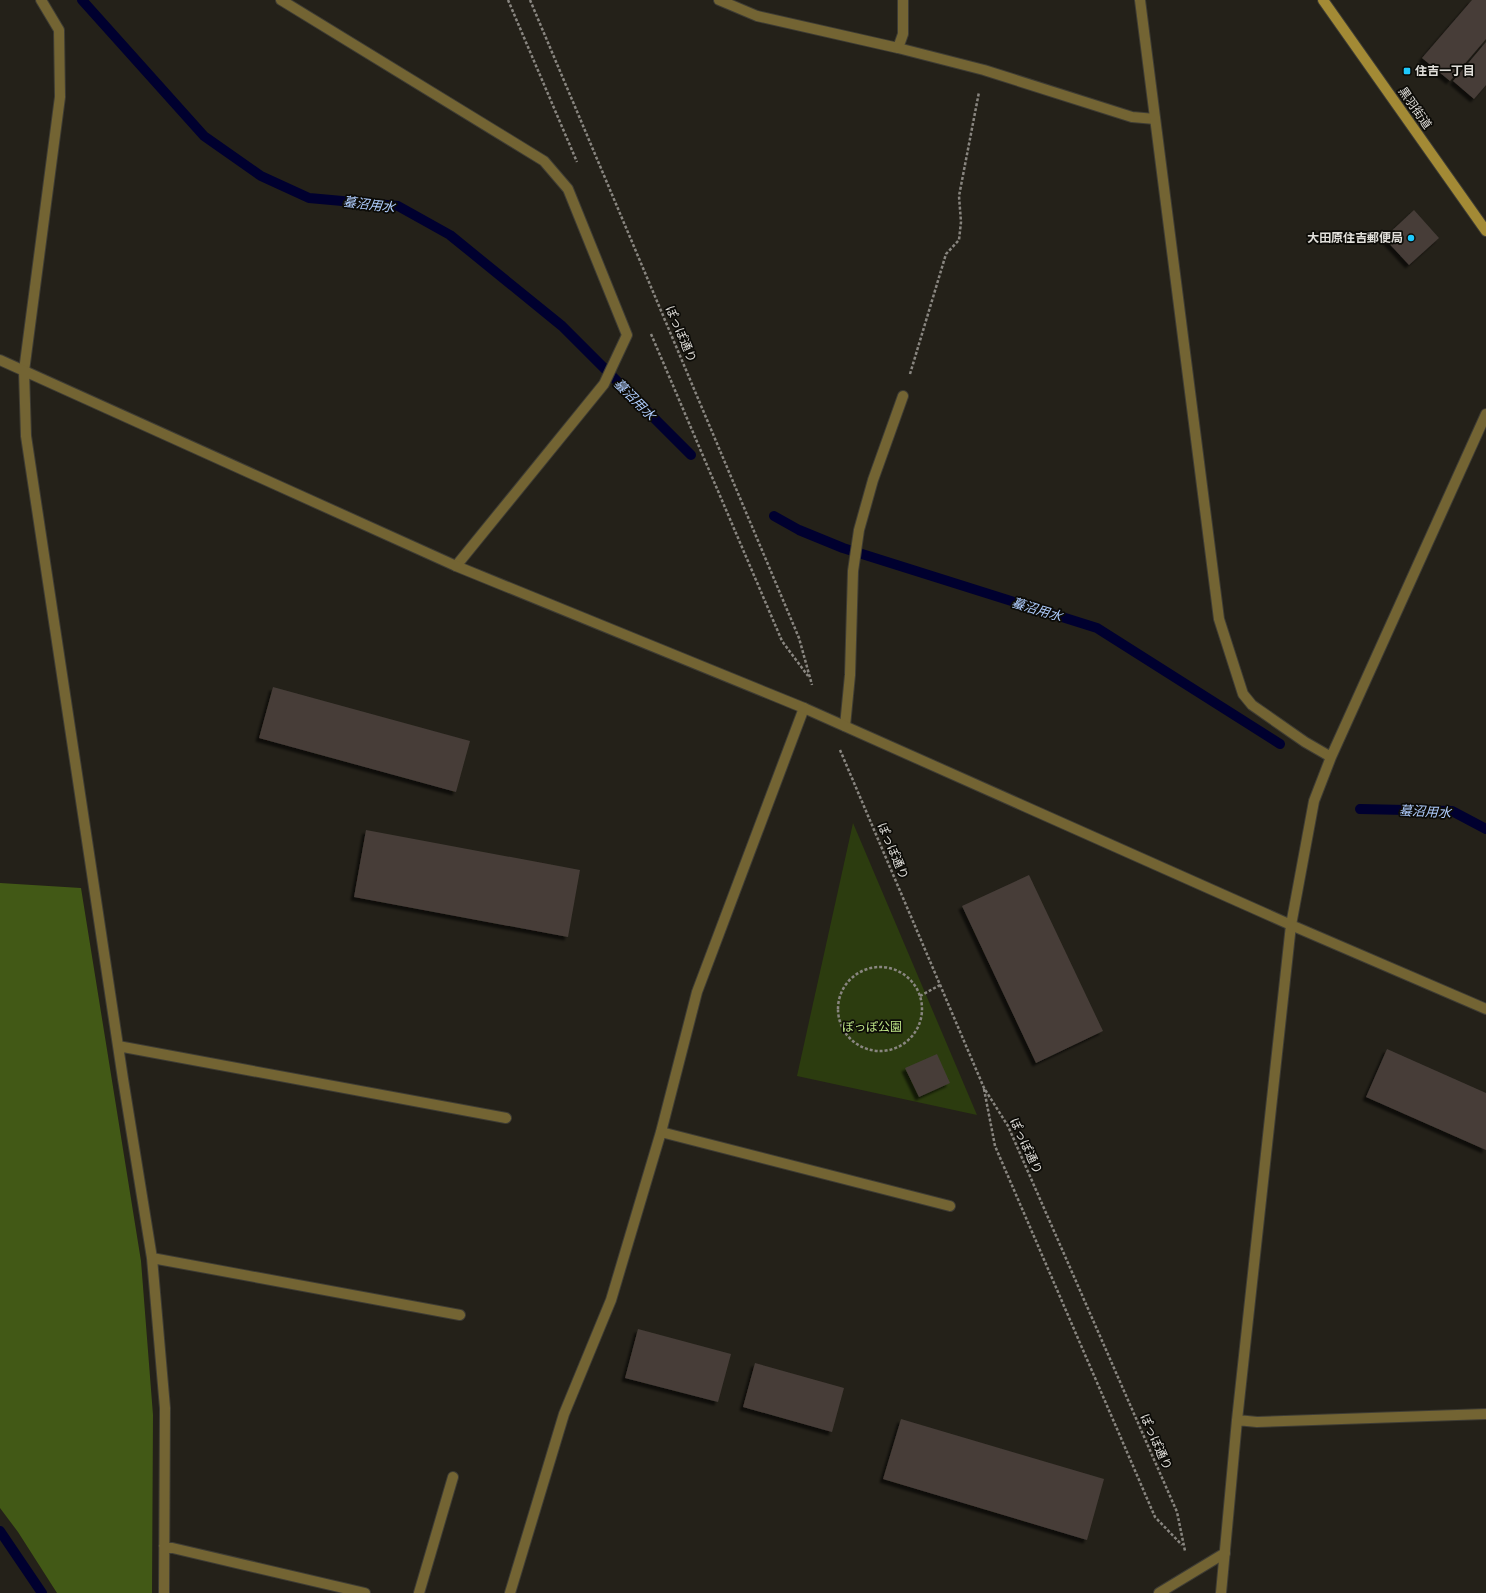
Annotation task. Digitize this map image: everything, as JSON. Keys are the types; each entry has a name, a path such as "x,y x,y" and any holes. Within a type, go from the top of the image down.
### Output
{"street":[{"path":"41,0 59,30 60,97 24,371 26,436 118,1046 152,1258 165,1408 164,1593"},
{"path":"281,0 544,161 568,189 627,335 604,384 456,566"},
{"path":"719,0 757,16 898,48 984,70 1132,117 1155,119"},
{"path":"898,48 903,34 903,0"},
{"path":"1140,0 1219,619 1243,694 1252,705 1305,742 1331,757"},
{"name":"黒羽街道","path":"1323,0 1486,231"},
{"path":"0,360 456,566 804,708 1291,925 1486,1009"},
{"path":"844,726 850,675 853,570 859,530 873,480 903,396"},
{"path":"1222,1593 1237,1420 1291,925 1314,801 1331,757 1486,414"},
{"path":"510,1593 564,1414 611,1300 662,1132 697,992 804,708"},
{"path":"118,1046 506,1118"},
{"path":"662,1132 950,1206"},
{"path":"152,1258 460,1315"},
{"path":"1237,1420 1257,1422 1486,1414"},
{"path":"419,1593 453,1477"},
{"path":"164,1546 365,1593"},
{"path":"1159,1593 1225,1553"}],"path":[{"path":"508,0 578,164"},
{"name":"ぽっぽ通り","path":"530,0 799,638 809,678 782,641 650,332"},
{"path":"903,396 946,254 959,240 962,222 959,196 984,70"},
{"name":"ぽっぽ通り","path":"843,756 984,1088 1008,1126 1177,1512 1183,1546 1155,1517 996,1146 984,1088"},
{"path":"877,966 891,968 904,974 914,984 920,996 922,1010 920,1024 913,1035 902,1045 890,1050 876,1051 862,1048 851,1040 842,1029 838,1015 838,1001 843,988 851,977 863,970 877,966"},
{"path":"920,996 940,985"}],"green space":[{"name":"ぽっぽ公園","path":"853,823 977,1115 797,1076"},
{"path":"0,883 81,888 141,1261 153,1415 152,1593 57,1593 18,1532 0,1508"}],"building":[{"path":"1472,0 1486,0 1486,39 1450,81 1422,58"},
{"path":"1486,42 1486,85 1474,99 1453,81"},
{"name":"大田原住吉郵便局","path":"1414,210 1439,238 1409,265 1384,238"},
{"path":"273,687 470,741 456,792 259,738"},
{"path":"366,830 580,870 568,937 354,897"},
{"path":"1029,875 1103,1031 1036,1063 962,906"},
{"path":"1387,1049 1486,1093 1486,1150 1366,1097"},
{"path":"937,1054 950,1083 919,1097 905,1068"},
{"path":"638,1329 731,1354 718,1402 625,1378"},
{"path":"755,1363 844,1388 832,1432 743,1407"},
{"path":"901,1419 1104,1479 1087,1540 883,1479"}],"waterway":[{"name":"蟇沼用水","path":"82,0 204,136 261,176 309,198 398,206 450,235 562,326 691,455"},
{"name":"蟇沼用水","path":"774,516 799,530 843,548 1097,628 1280,744"},
{"name":"蟇沼用水","path":"1360,809 1452,811 1486,829"},
{"path":"0,1531 42,1593"}],"place":[{"name":"住吉一丁目","path":"1407,71"},
{"name":"大田原住吉郵便局","path":"1411,238"}]}
